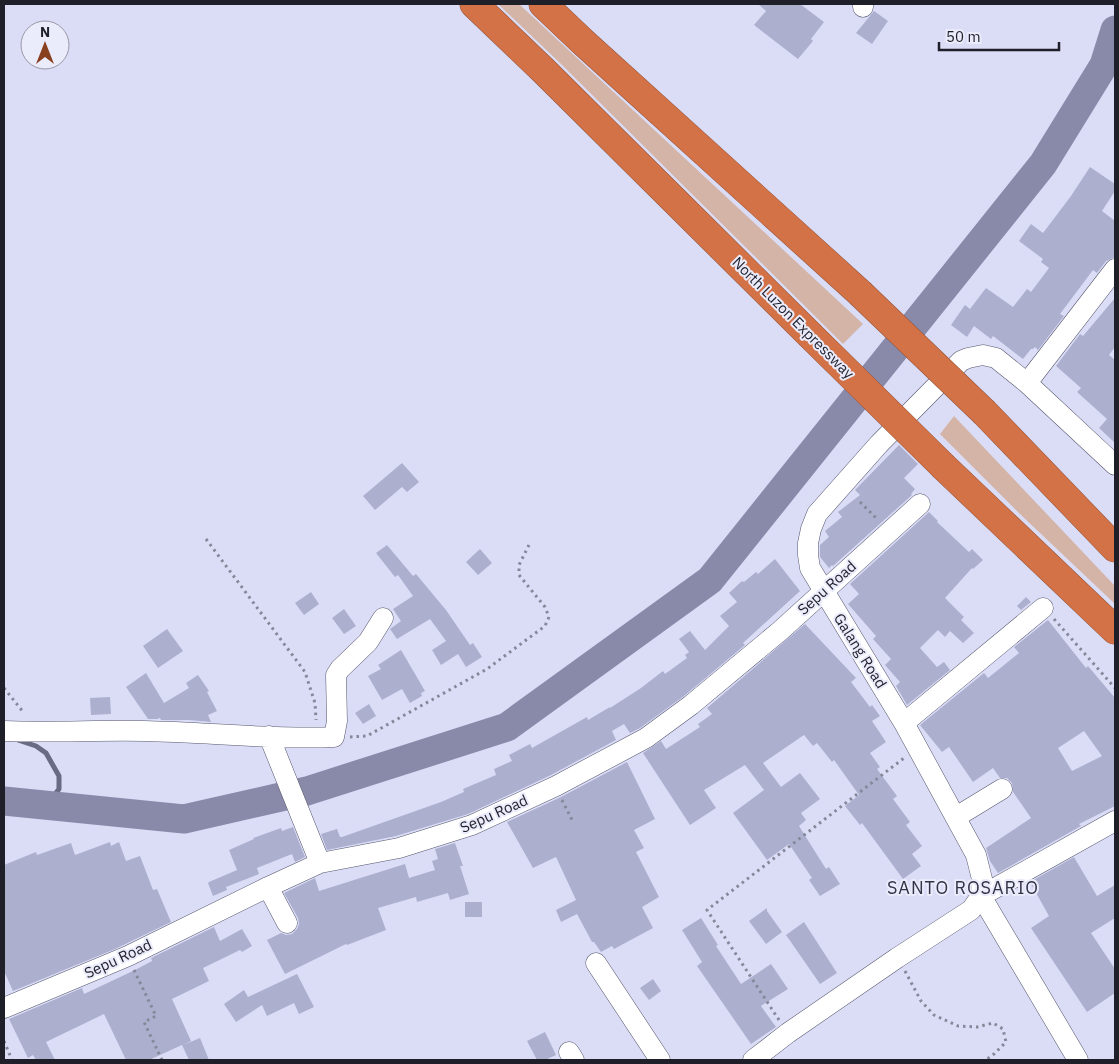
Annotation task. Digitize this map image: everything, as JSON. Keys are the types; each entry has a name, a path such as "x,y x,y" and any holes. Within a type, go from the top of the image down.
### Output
{"highway":[{"name":"North Luzon Expressway","path":"474,4 944,467 1115,630"},
{"path":"543,4 860,293 985,413 1115,548"}],"street":[{"path":"1027,383 1115,269"},
{"name":"Galang Road","path":"981,896 982,879 976,855 904,723 810,568 808,543 811,529 817,514 879,444 961,361 983,354 996,358 1027,383 1114,461"},
{"name":"Sepu Road","path":"4,1008 128,956 268,887 320,864 399,848 472,826 556,786 646,738 684,710 773,637 920,504"},
{"path":"904,723 1044,608"},
{"path":"21,731 144,731 238,736 271,742 325,738 337,721 336,675 368,642 383,618"},
{"path":"271,742 320,864"},
{"path":"956,817 1002,789"},
{"path":"761,1058 788,1034 897,958 971,910 981,896 1115,821"},
{"path":"268,887 286,923"},
{"path":"981,896 1078,1060"},
{"path":"596,963 660,1060"}],"path":[{"path":"860,502 889,532"},
{"path":"206,539 305,672 325,738 366,736 487,669 545,626 549,617 545,607 519,575 519,565 530,545"},
{"path":"1044,608 1115,688"},
{"path":"4,688 21,731"},
{"path":"788,1034 707,910 917,748"},
{"path":"556,786 573,822"},
{"path":"128,956 156,1016 144,1022 162,1060"},
{"path":"897,958 921,1000 934,1015 958,1026 977,1027 993,1023 1004,1029 1006,1042 986,1060"},
{"path":"4,1041 12,1060"}],"shaded area":[{"path":"498,4 519,4 863,324 843,344"},
{"path":"954,416 1115,586 1115,604 1021,515 940,434"}],"building":[{"path":"758,4 800,4 824,22 811,39 813,41 798,59 754,25 766,11"},
{"path":"874,11 888,21 872,44 856,33"},
{"path":"1090,167 1115,184 1115,191 1102,211 1115,221 1115,257 1106,261 1097,273 1093,270 1060,314 1064,316 1038,350 1035,347 1031,349 1023,359 993,336 991,339 974,326 967,337 951,325 965,305 970,309 986,288 1013,307 1027,289 1031,292 1049,268 1041,262 1043,259 1019,241 1031,224 1043,233"},
{"path":"1115,298 1115,347 1109,355 1115,360 1115,443 1099,428 1107,419 1077,392 1081,388 1056,366 1080,334 1083,336"},
{"path":"899,445 918,464 904,478 915,489 912,495 829,568 820,557 820,545 829,537 825,531 842,517 838,512 860,495 855,490"},
{"path":"402,463 419,482 407,492 402,487 375,510 363,496"},
{"path":"929,512 969,552 972,549 983,560 972,568 945,598 964,617 961,620 974,633 963,643 950,631 945,637 938,630 920,648 937,667 944,662 950,670 907,705 896,686 900,682 885,665 891,659 873,639 876,636 848,604 859,594 850,584"},
{"path":"387,545 413,576 416,574 446,610 470,645 473,643 482,657 466,667 458,654 441,665 432,650 446,641 430,619 397,639 390,629 401,621 393,609 413,596 398,575 395,577 376,553"},
{"path":"480,549 492,563 478,575 466,562"},
{"path":"775,559 800,591 743,643 745,645 684,696 640,728 630,733 624,724 612,731 616,740 551,775 468,814 396,836 327,850 321,834 337,829 340,837 342,837 464,792 463,789 496,775 494,769 512,761 509,755 530,744 532,748 587,717 588,720 610,708 663,671 665,674 687,658 685,655 689,652 679,639 690,631 705,650 729,626 720,616 737,602 729,593 742,581 744,582 756,572 758,574"},
{"path":"311,592 319,604 304,615 295,603"},
{"path":"1026,597 1031,602 1021,610 1017,606"},
{"path":"344,609 356,626 344,634 332,618"},
{"path":"1048,620 1086,668 1088,666 1115,698 1115,806 1079,824 1081,826 998,873 990,861 986,848 1031,818 1013,792 1012,783 1007,778 1000,778 993,768 973,782 949,747 942,752 920,725 984,673 988,678 1019,653 1014,647","holes":["1084,731 1102,756 1072,771 1058,748"]},
{"path":"805,624 856,678 851,682 870,707 872,705 880,716 872,721 886,742 870,753 880,767 877,769 897,796 893,799 910,822 906,825 922,846 912,854 921,866 903,879 862,823 860,825 845,806 859,795 834,760 832,762 817,743 813,746 804,735 763,763 781,787 800,773 820,799 801,813 806,820 799,826 826,869 829,867 840,884 820,896 809,880 812,878 789,844 767,860 733,813 764,790 745,765 704,790 716,808 690,825 643,753 661,741 666,749 700,727 698,724 712,714 707,708"},
{"path":"167,629 183,651 158,668 143,646"},
{"path":"401,650 425,691 421,693 422,696 410,703 402,689 382,700 368,676 381,669 378,665"},
{"path":"146,673 164,703 189,688 186,683 198,675 209,691 207,692 217,711 208,715 211,722 161,720 160,718 148,719 126,687"},
{"path":"110,697 111,714 91,715 90,698"},
{"path":"369,704 376,716 363,724 355,713"},
{"path":"627,762 655,819 634,830 644,848 636,852 659,897 642,907 653,928 614,949 612,946 601,952 592,942 577,914 561,922 556,910 576,900 556,857 533,868 507,822 561,797"},
{"path":"293,827 305,857 295,862 292,854 257,868 259,874 226,887 227,890 213,896 208,883 237,870 229,850 253,838 281,828 282,831"},
{"path":"110,842 111,846 119,842 126,861 140,856 153,890 157,889 171,922 115,949 13,991 4,971 4,865 36,852 37,855 71,843 75,855"},
{"path":"455,843 463,866 460,866 469,894 450,900 448,893 417,902 416,897 378,908 386,930 346,944 285,974 267,940 281,933 286,935 292,934 299,924 298,918 284,893 315,878 319,891 405,864 409,878 435,870 432,861 438,859 435,849"},
{"path":"1074,857 1097,896 1115,885 1115,918 1091,933 1115,969 1115,993 1087,1012 1031,928 1049,916 1030,882"},
{"path":"465,902 482,902 482,917 465,917"},
{"path":"767,908 767,911 782,932 766,944 749,921"},
{"path":"701,918 718,945 716,946 741,984 771,964 788,989 761,1006 776,1027 751,1044 697,966 702,962 682,930"},
{"path":"804,922 837,973 820,984 786,935"},
{"path":"214,927 220,941 242,929 252,946 203,968 209,981 172,999 191,1041 183,1045 200,1038 209,1060 189,1060 182,1045 149,1060 126,1060 104,1014 46,1042 55,1060 36,1060 33,1055 28,1058 9,1019 82,988 84,994 135,970 152,961 151,958"},
{"path":"297,974 314,1007 299,1014 294,1003 267,1016 262,1005 236,1022 224,1004 244,990 248,997"},
{"path":"653,979 661,991 649,1000 640,988"},
{"path":"545,1032 556,1055 545,1060 537,1060 527,1041"}],"waterway":[{"path":"4,801 184,819 307,791 507,727 710,580 1043,164 1104,65 1115,30"},
{"path":"18,740 36,746 46,753 59,776 59,789 47,805"}],"district":[{"name":"SANTO ROSARIO","path":"963,888"}]}
